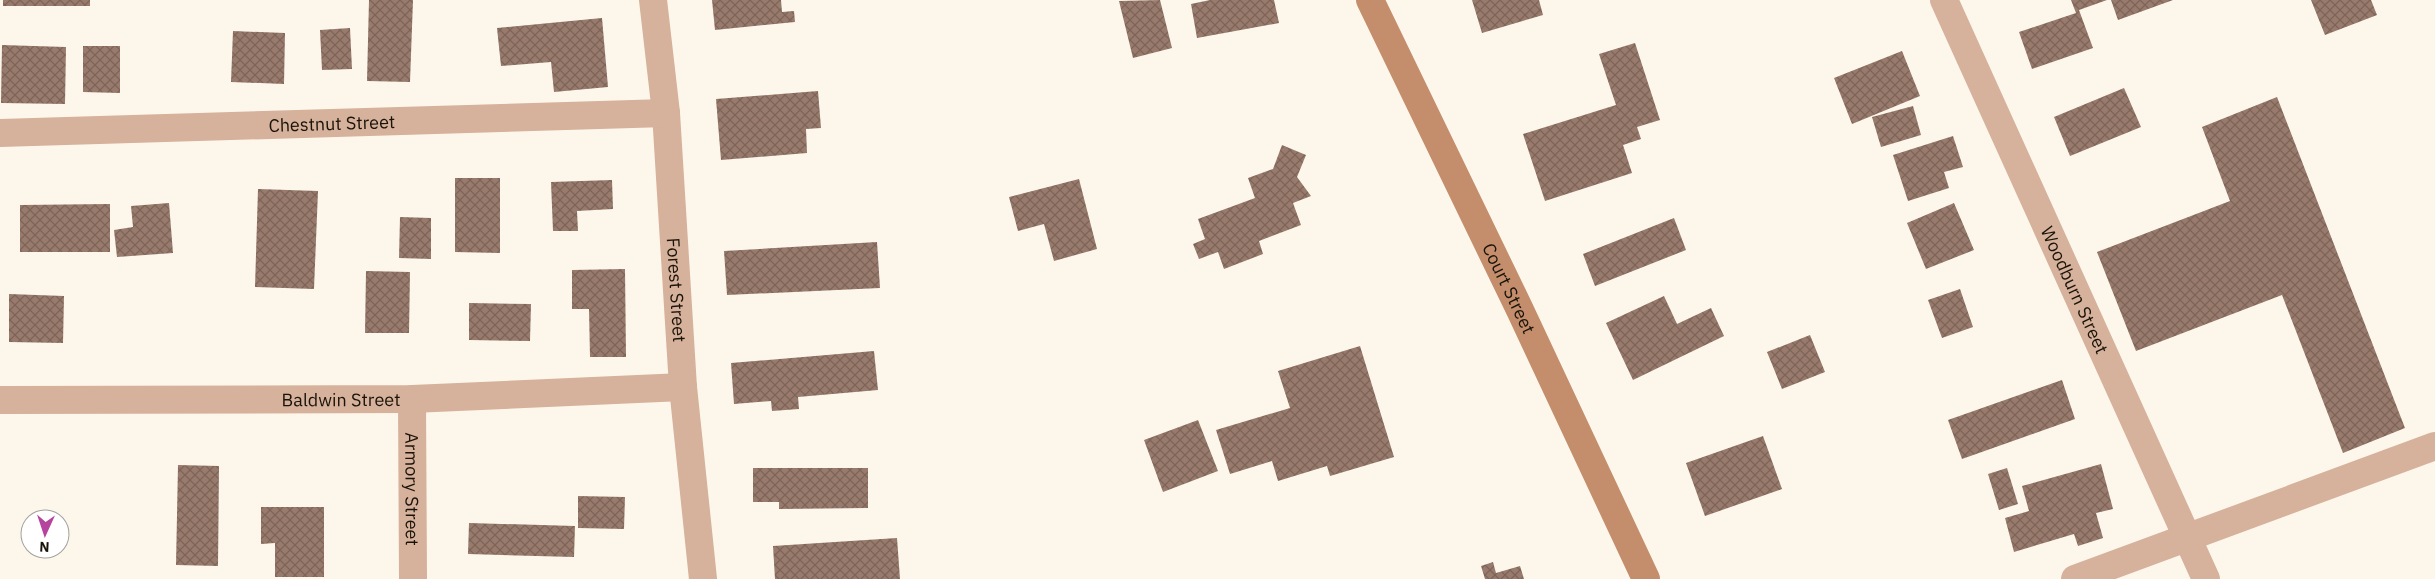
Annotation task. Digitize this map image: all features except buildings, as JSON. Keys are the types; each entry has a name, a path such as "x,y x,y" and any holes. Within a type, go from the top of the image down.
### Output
{"main road":[{"name":"Court Street","path":"1370,0 1525,319 1646,579"}],"street":[{"name":"Forest Street","path":"653,0 666,113 683,388 702,579"},
{"name":"Woodburn Street","path":"1944,0 2206,579"},
{"name":"Chestnut Street","path":"0,133 666,113"},
{"name":"Baldwin Street","path":"0,400 412,399 683,388"},
{"name":"Armory Street","path":"412,399 413,579"},
{"path":"2075,579 2435,446"}]}
